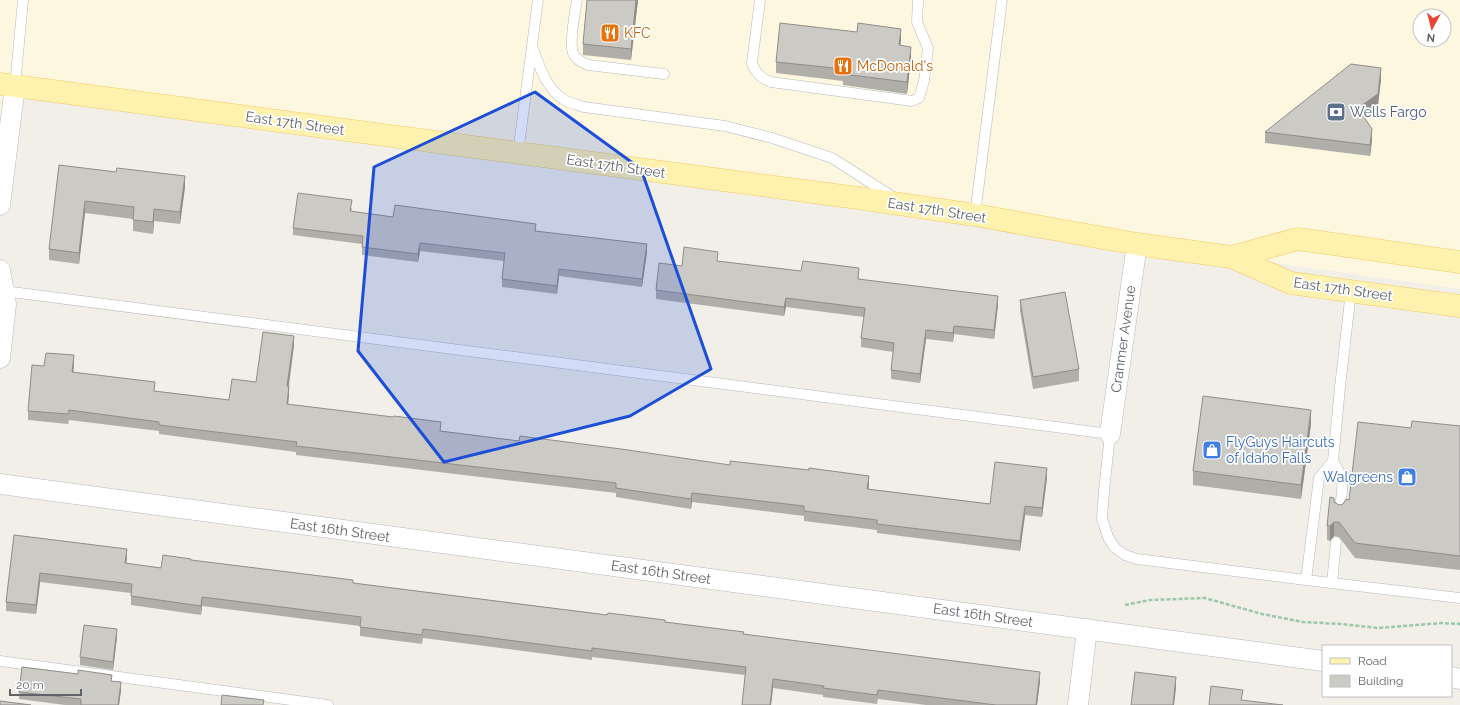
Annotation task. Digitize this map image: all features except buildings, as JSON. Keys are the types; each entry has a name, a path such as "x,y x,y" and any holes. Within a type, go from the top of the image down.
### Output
{"main road":[{"name":"East 17th Street","path":"8,85 975,215 1137,244 1231,257 1290,282 1460,306"},
{"name":"East 17th Street","path":"1231,257 1298,239 1460,262"}],"street":[{"path":"0,205 8,85"},
{"name":"Cranmer Avenue","path":"1110,434 1137,244"},
{"path":"0,270 6,304 0,358"},
{"name":"East 16th Street","path":"0,484 1322,660"},
{"path":"1078,705 1087,629"}],"lane":[{"path":"8,85 23,0"},
{"path":"518,153 538,0"},
{"path":"576,0 571,46 574,55 580,61 588,65 664,74"},
{"path":"760,0 752,63 755,72 762,78 771,82 912,101 919,98 924,81 928,48 917,22 918,0"},
{"path":"975,215 1002,0"},
{"path":"532,46 542,72 550,86 565,100 584,107 725,126 772,138 832,158 905,205"},
{"path":"4,291 1110,434 1102,519 1108,538 1115,548 1124,555 1137,559 1460,598"},
{"path":"1340,513 1343,480 1333,461 1351,291"},
{"path":"1306,580 1319,478 1333,461"},
{"path":"1332,583 1336,542"},
{"path":"0,661 328,705"}],"path":[{"path":"1125,605 1150,600 1205,598 1262,614 1303,622 1378,628 1442,623 1460,624"}],"highlighted area":[{"path":"535,92 641,169 711,369 630,416 444,462 358,351 374,167"}],"shaded area":[{"path":"0,0 1460,0 1460,289 16,86 0,205"}],"place":[{"name":"KFC","path":"610,33"},
{"name":"McDonald's","path":"843,66"},
{"name":"Wells Fargo","path":"1336,112"},
{"name":"FlyGuys Haircuts of Idaho Falls","path":"1212,450"},
{"name":"Walgreens","path":"1407,477"}]}
